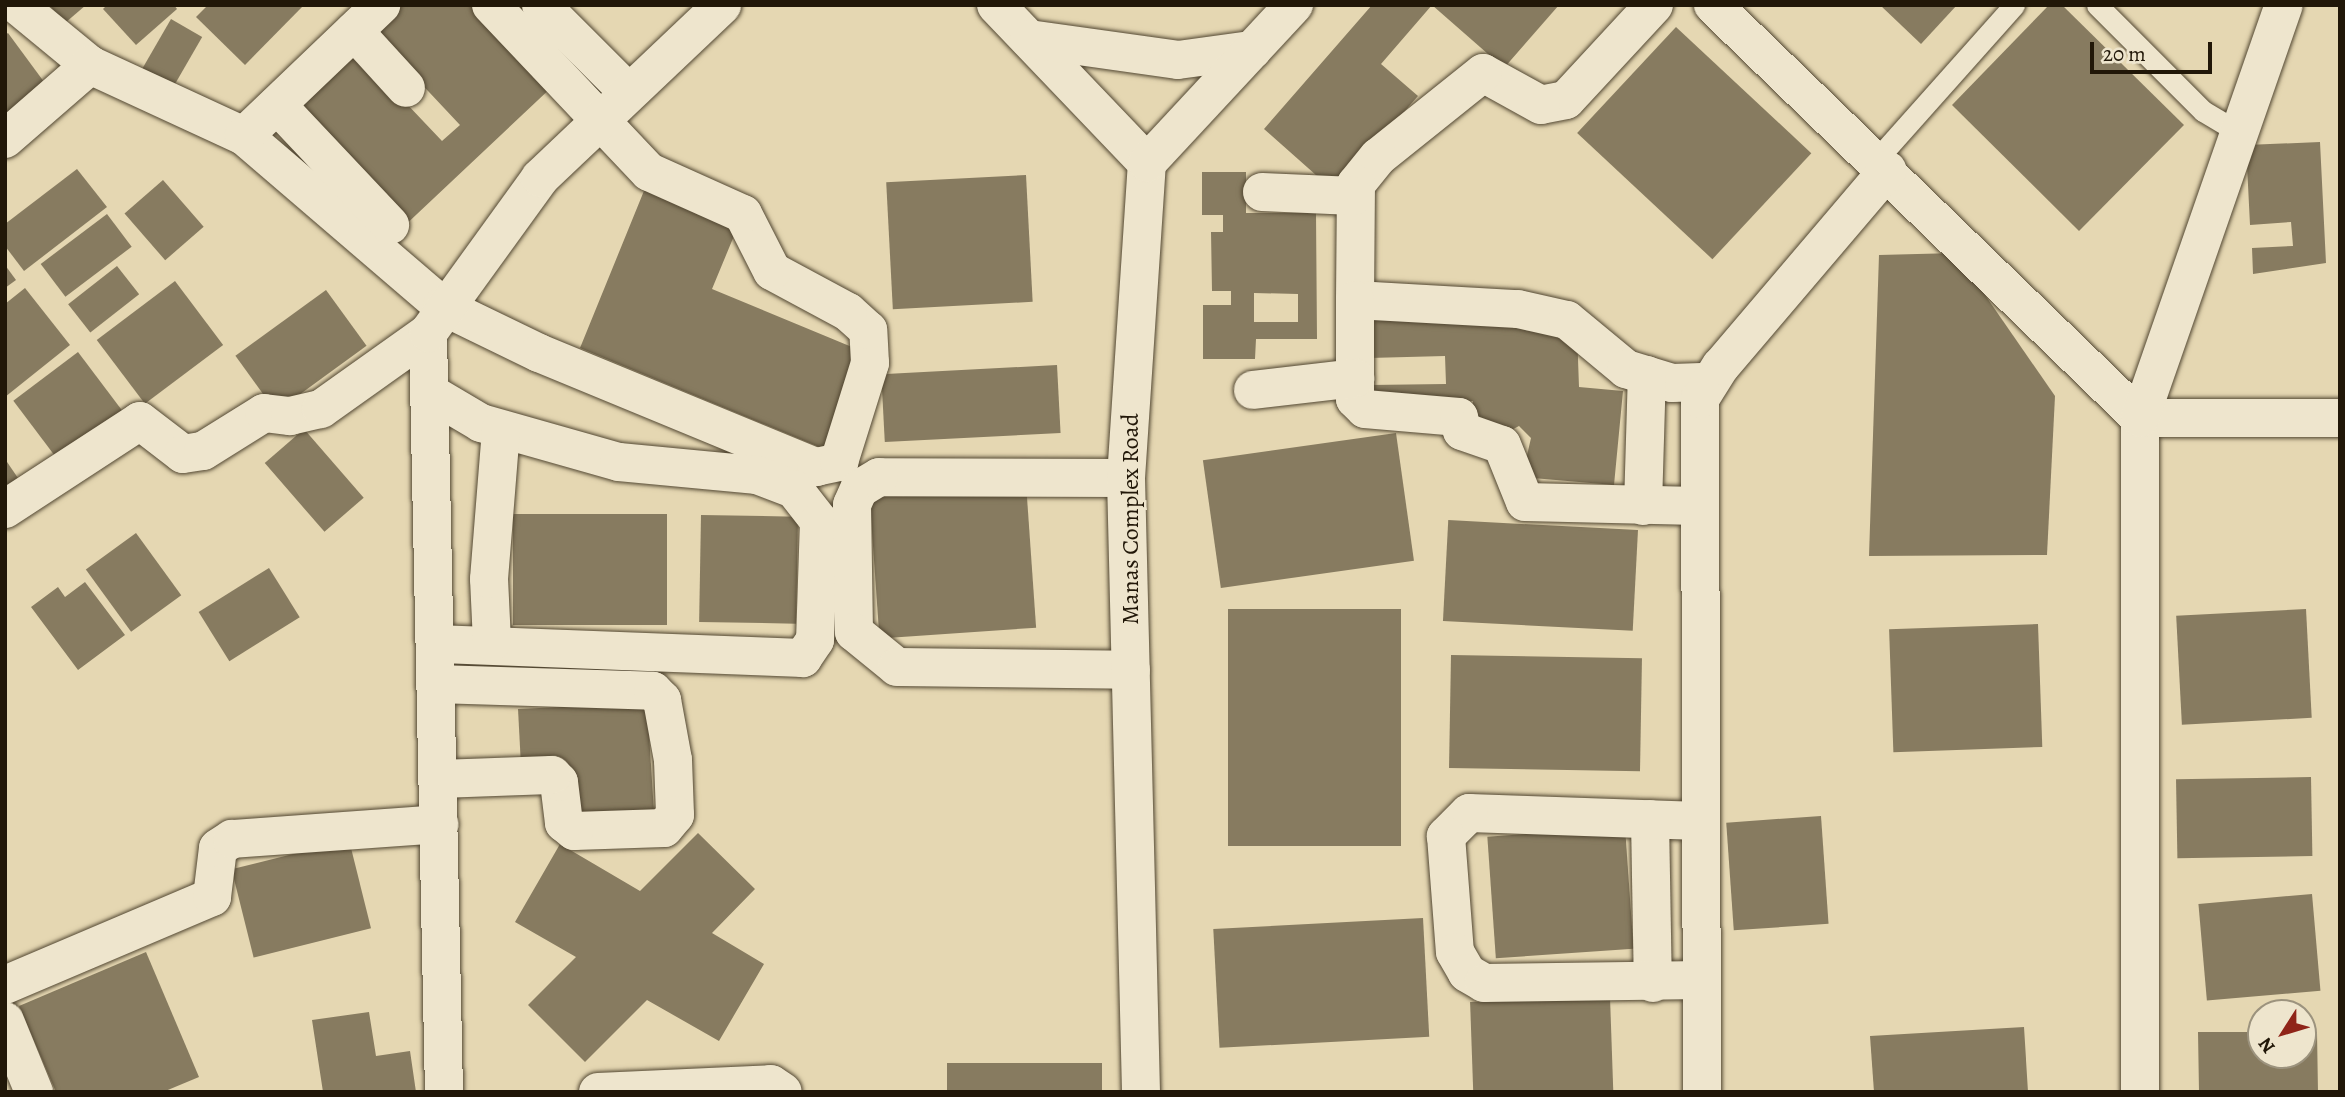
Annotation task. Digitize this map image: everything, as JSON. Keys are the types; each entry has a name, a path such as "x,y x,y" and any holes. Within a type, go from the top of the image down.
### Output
{"street":[{"path":"17,5 90,65 244,136 435,319 539,354 816,467 839,462 870,363 868,330 848,312 772,271 743,214 649,172 491,5"},
{"path":"244,136 381,5"},
{"path":"541,5 627,91"},
{"path":"5,509 140,421 183,454 203,451 264,413 290,416 321,408 435,319 540,178 627,91 722,5"},
{"path":"996,5 1147,163 1294,5"},
{"path":"1713,5 1883,165 2140,418 2340,418"},
{"path":"2140,1092 2140,418 2284,5"},
{"path":"1648,7 1566,100 1541,105 1483,73 1378,157 1356,184 1355,399 1366,409 1460,417 1462,431 1502,445 1525,502 1698,506"},
{"path":"354,31 406,88"},
{"path":"1029,39 1178,60 1252,50"},
{"path":"5,139 90,65"},
{"path":"277,105 390,225"},
{"name":"Manas Complex Road","path":"1142,1092 1126,478 1147,163"},
{"path":"1702,1092 1698,426 1709,383 1883,165"},
{"path":"1262,192 1354,196"},
{"path":"1355,300 1518,309 1567,320 1626,369 1647,375 1709,383"},
{"path":"435,319 432,394 444,1092"},
{"path":"1643,506 1647,375"},
{"path":"1253,390 1355,378"},
{"path":"432,394 501,429 619,462 757,475 794,489 819,522 815,640 803,658 492,642 435,644"},
{"path":"492,642 489,579 501,429"},
{"path":"1126,478 879,477 859,489 852,505 854,632 897,667 1131,670"},
{"path":"436,684 653,691 662,700 673,760 675,815 664,828 574,831 564,823 559,782 552,775 438,779"},
{"path":"1700,821 1469,813 1446,836 1455,952 1467,973 1484,983 1653,983 1701,980"},
{"path":"1650,818 1653,983"},
{"path":"5,985 212,897 218,848 232,839 439,824"},
{"path":"5,1021 34,1092"},
{"path":"598,1092 771,1084 783,1092"}],"lane":[{"path":"1883,165 2014,5"},
{"path":"2097,5 2203,111 2240,133"}],"building":[{"path":"49,5 86,5 65,23"},
{"path":"107,5 174,5 177,9 136,45 103,9"},
{"path":"208,5 304,5 245,65 196,17"},
{"path":"389,5 478,5 554,85 400,230 283,106 349,43 442,141 460,125 367,26"},
{"path":"1372,5 1432,5 1381,64 1418,96 1334,191 1264,129"},
{"path":"1432,5 1559,5 1504,68"},
{"path":"1880,5 1957,5 1921,44"},
{"path":"2049,5 2062,5 2184,125 2079,231 1952,105"},
{"path":"171,19 202,37 171,92 140,74"},
{"path":"1676,27 1811,153 1712,259 1577,133"},
{"path":"8,33 50,90 5,121 5,35"},
{"path":"2320,142 2326,263 2253,274 2252,248 2293,246 2291,222 2250,225 2246,145"},
{"path":"77,169 107,207 24,271 5,246 5,224"},
{"path":"1202,172 1246,172 1246,213 1316,213 1317,339 1256,339 1255,359 1203,359 1203,305 1231,305 1231,291 1212,291 1211,232 1223,232 1223,215 1202,215","holes":["1254,293 1298,294 1298,322 1254,322"]},
{"path":"1026,175 1033,302 893,309 886,182"},
{"path":"163,180 204,227 165,260 125,213"},
{"path":"648,181 741,219 712,289 864,352 824,449 580,348"},
{"path":"107,214 132,247 65,297 41,264"},
{"path":"1956,253 2055,396 2047,555 1869,556 1879,255"},
{"path":"5,265 16,280 5,288"},
{"path":"117,266 139,294 90,333 68,304"},
{"path":"175,281 223,345 145,404 97,340"},
{"path":"25,288 70,345 5,397 5,304"},
{"path":"326,290 367,346 276,412 235,356"},
{"path":"1369,309 1496,309 1527,331 1577,331 1579,387 1623,391 1614,485 1522,477 1531,438 1519,426 1504,434 1471,432 1473,401 1371,403 1370,385 1446,384 1445,356 1369,358"},
{"path":"78,352 125,414 60,463 13,401"},
{"path":"1057,365 1061,433 885,442 881,374"},
{"path":"304,429 364,498 324,532 265,463"},
{"path":"1396,433 1414,561 1221,588 1203,460"},
{"path":"5,459 20,481 5,490"},
{"path":"1026,483 1036,628 879,639 869,494"},
{"path":"513,514 667,514 667,625 513,625"},
{"path":"701,515 798,517 796,624 699,622"},
{"path":"1448,520 1638,530 1633,631 1443,621"},
{"path":"136,533 181,595 131,632 86,569"},
{"path":"269,568 300,617 229,661 199,612"},
{"path":"85,582 125,635 78,670 31,607 58,587 65,597"},
{"path":"1228,609 1401,609 1401,846 1228,846"},
{"path":"2306,609 2312,718 2182,725 2176,616"},
{"path":"2038,624 2042,747 1893,752 1889,629"},
{"path":"1451,655 1642,658 1640,771 1449,768"},
{"path":"647,703 654,812 569,816 521,766 518,709"},
{"path":"2311,777 2312,856 2177,858 2176,779"},
{"path":"1821,816 1829,924 1734,930 1726,823"},
{"path":"1625,827 1634,949 1496,958 1487,837"},
{"path":"698,833 755,889 712,933 764,964 719,1041 647,1000 585,1062 528,1005 576,957 515,922 560,844 640,891"},
{"path":"349,840 371,928 254,958 232,869"},
{"path":"2312,894 2320,991 2207,1001 2198,904"},
{"path":"1423,918 1429,1037 1220,1048 1213,929"},
{"path":"146,952 199,1077 163,1092 56,1092 19,1006"},
{"path":"1610,997 1613,1092 1473,1092 1470,1002"},
{"path":"369,1012 376,1056 410,1051 416,1092 323,1092 312,1020"},
{"path":"2024,1027 2028,1092 1874,1092 1870,1036"},
{"path":"2198,1032 2247,1032 2247,1069 2317,1069 2317,1032 2318,1092 2199,1092"},
{"path":"947,1063 1102,1063 1102,1092 947,1092"}]}
